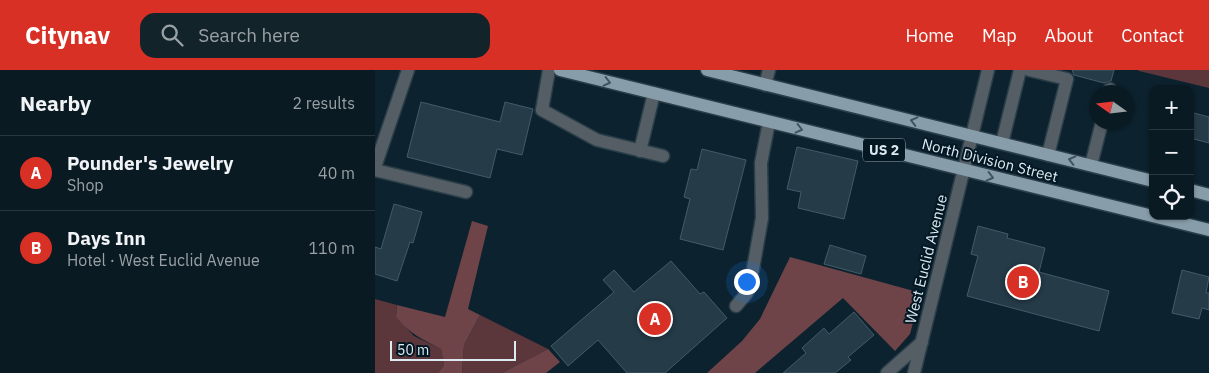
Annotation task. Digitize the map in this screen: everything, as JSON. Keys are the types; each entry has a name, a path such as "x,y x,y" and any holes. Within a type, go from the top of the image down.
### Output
{"main road":[{"name":"North Division Street","path":"560,70 1209,230"},
{"name":"North Division Street","path":"707,70 1149,180"},
{"path":"1194,191 1209,195"}],"street":[{"path":"407,70 375,168 466,192"},
{"path":"549,70 542,110 597,140 663,156"},
{"path":"765,85 769,70"},
{"name":"West Euclid Avenue","path":"914,373 988,70"},
{"path":"1002,143 1020,70"},
{"path":"1029,70 1067,79 1048,155"},
{"path":"640,151 654,93"},
{"path":"736,306 747,293 753,269 762,218 761,163 769,122"},
{"path":"1091,165 1100,130"},
{"path":"887,373 922,342"}],"shaded area":[{"path":"1209,70 1209,88 1139,71"},
{"path":"472,221 488,226 468,309 480,315 464,345 462,373 438,373 444,365 441,349 417,336 401,323 396,317 397,305 445,317"},
{"path":"790,257 921,293 910,334 895,351 843,298 755,373 707,373 742,341 760,319"},
{"path":"375,299 397,305 396,317 414,336 441,349 444,365 438,373 375,373"},
{"path":"480,315 548,349 502,373 462,373 464,345"},
{"path":"548,349 560,362 546,373 502,373"}],"building":[{"path":"1072,70 1114,70 1111,81 1104,83 1074,75"},
{"path":"421,102 500,122 505,102 533,109 522,155 497,149 490,178 407,157"},
{"path":"1194,113 1209,117 1209,143 1194,139"},
{"path":"797,147 858,161 844,219 798,208 801,192 787,189"},
{"path":"702,149 746,160 723,250 680,239 690,199 684,197 691,169 697,170"},
{"path":"394,204 422,212 413,243 410,242 397,281 375,274 375,247 381,249"},
{"path":"978,226 1008,234 1007,238 1045,248 1039,272 1109,291 1099,331 967,296 978,256 971,254"},
{"path":"830,245 866,256 861,274 824,264"},
{"path":"671,261 700,294 704,292 727,318 665,373 627,373 598,340 568,366 551,346 614,292 603,280 614,270 634,292"},
{"path":"1182,270 1209,277 1206,293 1209,293 1209,310 1202,308 1199,319 1172,313"},
{"path":"854,312 874,335 848,357 851,360 835,373 783,373 806,353 802,348 824,328 829,334"}],"place":[{"name":"Days Inn","path":"1023,282"},
{"name":"Pounder's Jewelry","path":"655,319"}]}
